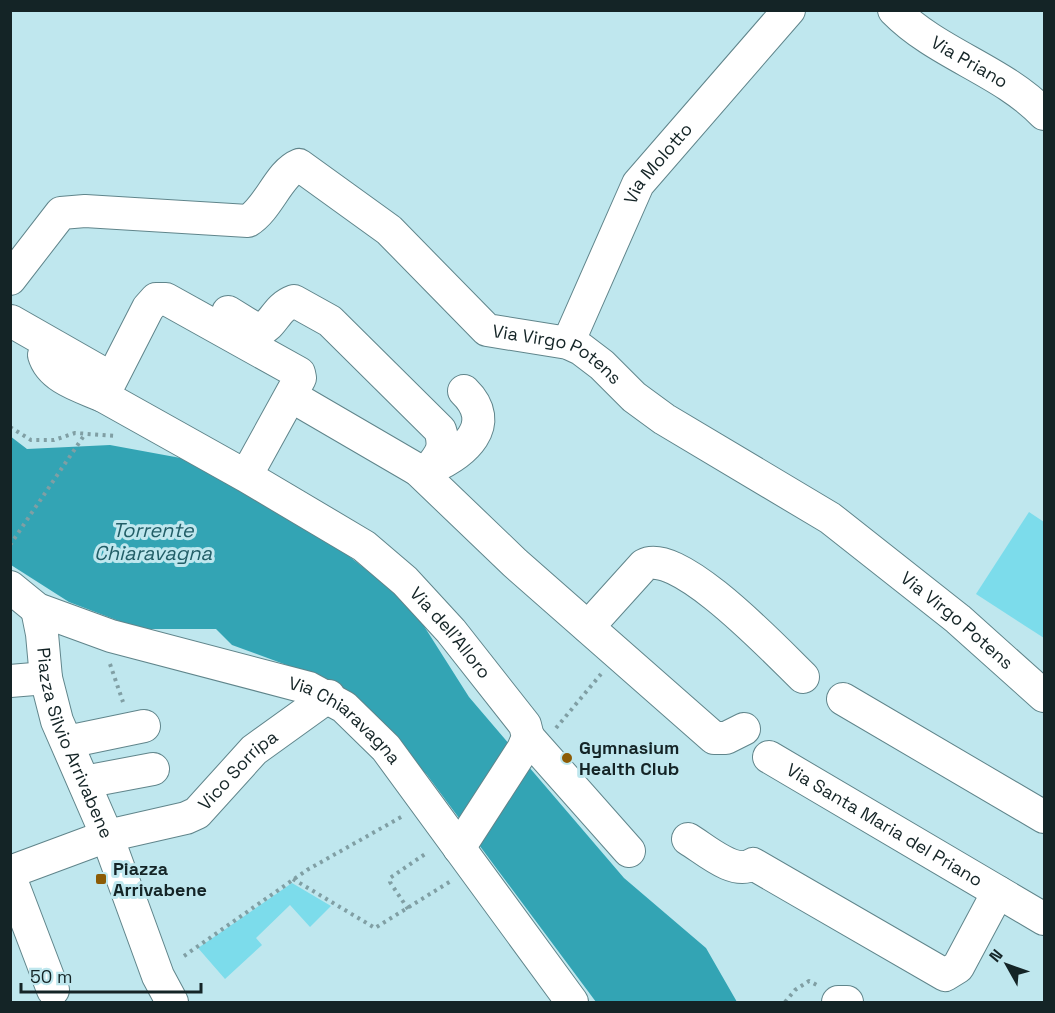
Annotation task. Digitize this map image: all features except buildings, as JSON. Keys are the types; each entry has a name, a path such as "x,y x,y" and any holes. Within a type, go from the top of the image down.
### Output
{"street":[{"name":"Via Molotto","path":"568,343 638,184 789,10"},
{"name":"Via Priano","path":"894,10 934,41 984,69 1044,114"},
{"name":"Via Virgo Potens","path":"10,279 61,213 85,211 248,221 260,212 290,171 299,165 389,230 487,330 568,343 602,364 634,397 664,419 830,518 958,619 1044,696"},
{"path":"180,284 260,331 266,328 281,305 294,301 330,321 440,430 444,445 443,452 424,469"},
{"path":"44,355 50,365 63,377 107,387 148,308 156,299 161,299 299,373 300,378 291,396 246,476"},
{"name":"Via dell'Alloro","path":"11,321 107,387 246,476 364,546 390,566 451,632 525,724 525,743 629,851"},
{"path":"424,469 453,458 472,438 478,427 476,407 464,391"},
{"path":"291,396 424,469 515,563 714,738 726,738 744,729"},
{"path":"588,627 644,565 650,562 660,563 691,579 724,602 803,677"},
{"name":"Via Chiaravagna","path":"10,587 37,609 111,636 290,683 329,696 373,734 463,847 572,1002"},
{"name":"Piazza Silvio Arrivabene","path":"37,609 46,678 57,721 104,828 165,989"},
{"path":"10,681 46,678"},
{"name":"Vico Sorripa","path":"104,828 186,818 197,813 254,750 329,696"},
{"path":"843,699 1044,817"},
{"path":"67,742 144,726"},
{"path":"463,847 525,743"},
{"name":"Via Santa Maria del Priano","path":"769,757 1044,919"},
{"path":"84,782 153,769"},
{"path":"10,846 23,852 104,828"},
{"path":"10,872 104,828"},
{"name":"Via Santa Maria del Priano","path":"688,839 737,868 742,869 753,864 945,975 958,967 998,891"},
{"path":"10,877 53,990"},
{"path":"838,1002 848,1002"}],"path":[{"path":"10,427 31,440 54,440 75,433 85,434 10,545"},
{"path":"525,743 552,734 617,652"},
{"path":"184,956 293,879 426,803"},
{"path":"293,879 375,928 408,909 463,847"},
{"path":"408,909 390,882 390,878 463,847"}],"shaded area":[{"path":"1029,512 1044,522 1044,638 976,594"},
{"path":"292,883 331,906 310,927 290,905 256,938 262,945 225,979 198,948"}],"water":[{"name":"Torrente Chiaravagna","path":"10,436 27,449 110,445 186,459 331,542 410,604 469,697 624,878 706,948 737,1002 596,1002 427,775 371,715 330,681 232,645 216,629 140,629 69,602 11,565"}],"place":[{"name":"Gymnasium Health Club","path":"567,758"},
{"name":"Piazza Arrivabene","path":"101,879"}]}
